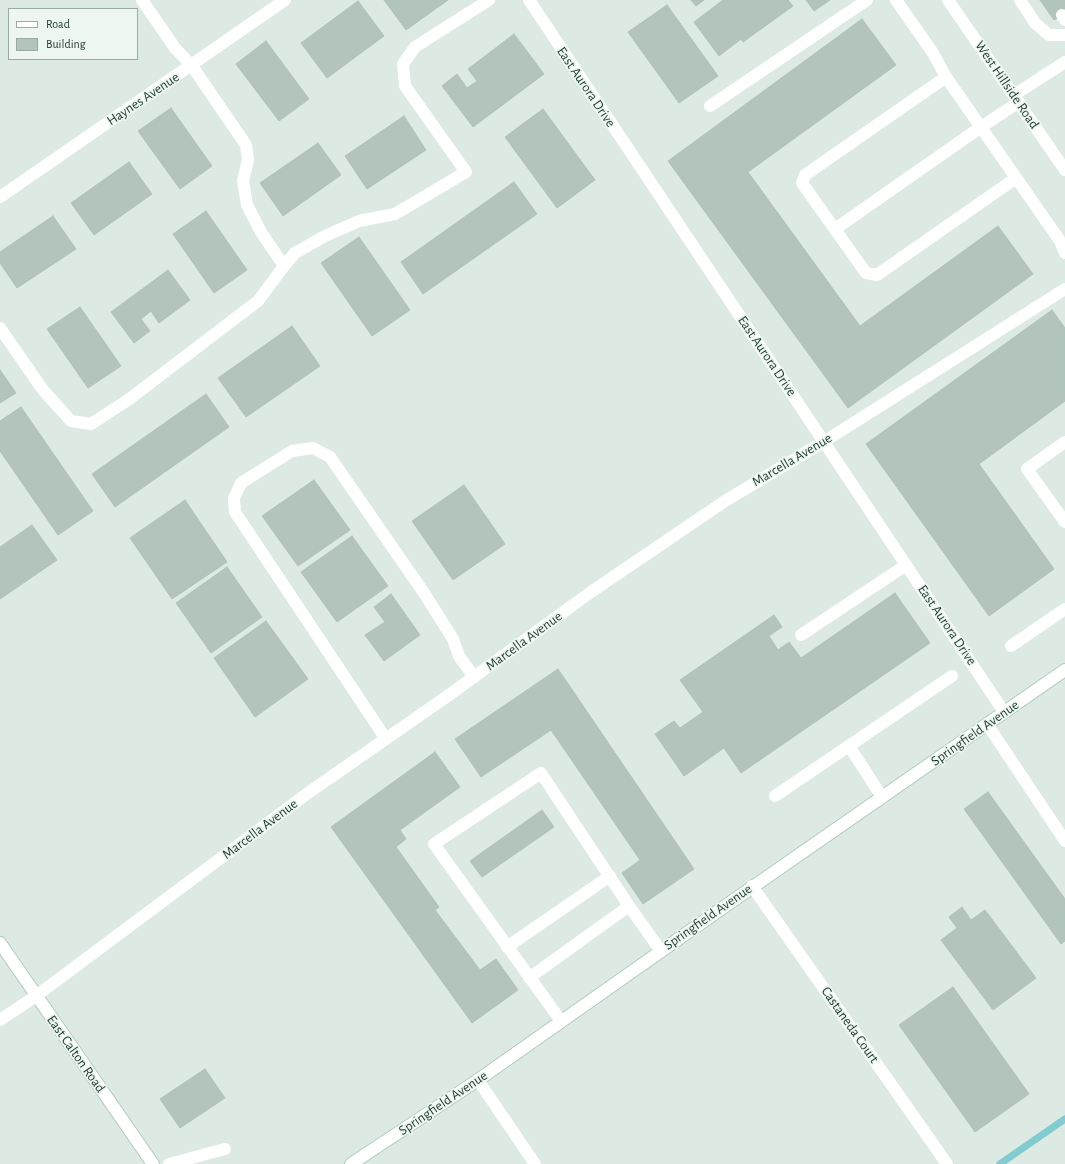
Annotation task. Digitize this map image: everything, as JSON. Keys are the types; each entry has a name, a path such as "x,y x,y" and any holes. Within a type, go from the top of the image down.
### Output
{"street":[{"path":"142,0 175,48 192,66 246,145 248,160 243,181 247,205 261,232 284,266"},
{"name":"Haynes Avenue","path":"0,197 192,66 285,0"},
{"path":"0,328 43,390 71,421 91,424 128,400 258,301 295,253 325,236 359,221 395,214 466,172 404,86 404,64 415,47 489,0"},
{"name":"East Aurora Drive","path":"529,0 1004,712"},
{"path":"710,106 867,0"},
{"path":"896,0 933,53 946,77 1060,241 1065,253"},
{"name":"West Hillside Road","path":"948,0 1065,170"},
{"path":"1020,0 1035,23 1049,35 1065,35"},
{"path":"835,229 981,127 1065,62"},
{"path":"946,77 805,175 802,183 866,273 877,275 1016,178"},
{"name":"Marcella Avenue","path":"0,1020 36,996 308,793 474,677 591,592 725,501 824,441 1065,289"},
{"path":"1065,442 1027,469 1065,522"},
{"path":"386,739 235,512 234,498 242,483 292,451 313,448 330,457 424,593 453,639 459,656 474,677"},
{"path":"801,635 906,565"},
{"path":"1011,646 1065,609"},
{"name":"Springfield Avenue","path":"351,1164 478,1080 752,886 1065,670"},
{"path":"775,796 952,676"},
{"path":"987,724 1065,841"},
{"path":"849,746 882,797"},
{"path":"561,1021 434,844 541,773 629,906 661,951"},
{"path":"507,947 610,876"},
{"name":"Castaneda Court","path":"752,886 947,1164"},
{"path":"529,978 629,906"},
{"name":"East Calton Road","path":"0,943 153,1164"},
{"path":"478,1080 535,1164"},
{"path":"169,1164 225,1149"}],"building":[{"path":"384,0 448,0 406,30"},
{"path":"691,0 704,0 696,6"},
{"path":"723,0 788,0 793,6 743,42 741,39 719,56 694,22"},
{"path":"806,0 830,0 814,11"},
{"path":"1040,0 1065,0 1065,13 1054,20"},
{"path":"358,1 384,36 327,78 301,43"},
{"path":"667,5 718,76 679,103 628,32"},
{"path":"862,19 896,65 748,172 860,326 998,226 1033,274 848,408 668,161"},
{"path":"514,34 544,74 473,127 442,86 457,74 467,88 477,81 468,69"},
{"path":"266,41 309,99 279,121 236,64"},
{"path":"171,108 212,166 180,189 138,131"},
{"path":"543,109 595,180 557,208 505,137"},
{"path":"404,116 426,150 367,189 345,156"},
{"path":"318,143 341,175 283,216 260,183"},
{"path":"129,162 152,194 94,235 71,203"},
{"path":"514,182 537,214 423,294 401,262"},
{"path":"206,211 247,270 214,293 173,234"},
{"path":"53,216 76,249 17,288 0,263 0,252"},
{"path":"359,237 410,310 372,336 321,263"},
{"path":"168,270 190,300 159,323 151,311 141,319 150,331 134,343 111,312"},
{"path":"80,307 121,366 88,388 47,329"},
{"path":"1052,310 1065,328 1065,401 979,464 1054,569 989,616 866,444"},
{"path":"292,326 320,366 246,417 218,378"},
{"path":"0,370 16,393 0,403"},
{"path":"206,394 229,427 115,507 92,474"},
{"path":"21,407 93,511 58,535 0,451 0,421"},
{"path":"314,480 350,530 298,566 262,516"},
{"path":"464,485 505,544 453,580 412,521"},
{"path":"185,500 227,562 172,599 130,538"},
{"path":"32,525 57,560 0,599 0,547"},
{"path":"352,536 388,586 337,622 301,572"},
{"path":"227,567 262,617 211,653 176,603"},
{"path":"895,593 930,643 741,773 724,748 684,776 655,734 674,721 680,728 703,712 680,680 774,615 782,627 769,636 778,650 789,642 801,658"},
{"path":"391,594 420,635 384,661 365,635 385,622 374,607"},
{"path":"266,621 308,679 255,717 214,658"},
{"path":"558,669 694,869 643,904 622,873 640,860 551,730 481,777 455,739"},
{"path":"435,752 460,787 400,830 406,839 396,847 439,907 435,910 480,970 496,959 518,990 472,1023 331,827"},
{"path":"988,792 1065,899 1065,941 1061,944 964,809"},
{"path":"542,810 554,827 482,877 470,861"},
{"path":"962,907 971,920 985,910 1036,978 993,1010 941,940 957,928 949,917"},
{"path":"953,987 1029,1094 975,1132 899,1025"},
{"path":"205,1069 225,1098 180,1128 160,1099"}],"waterway":[{"path":"1000,1164 1065,1119"}]}
